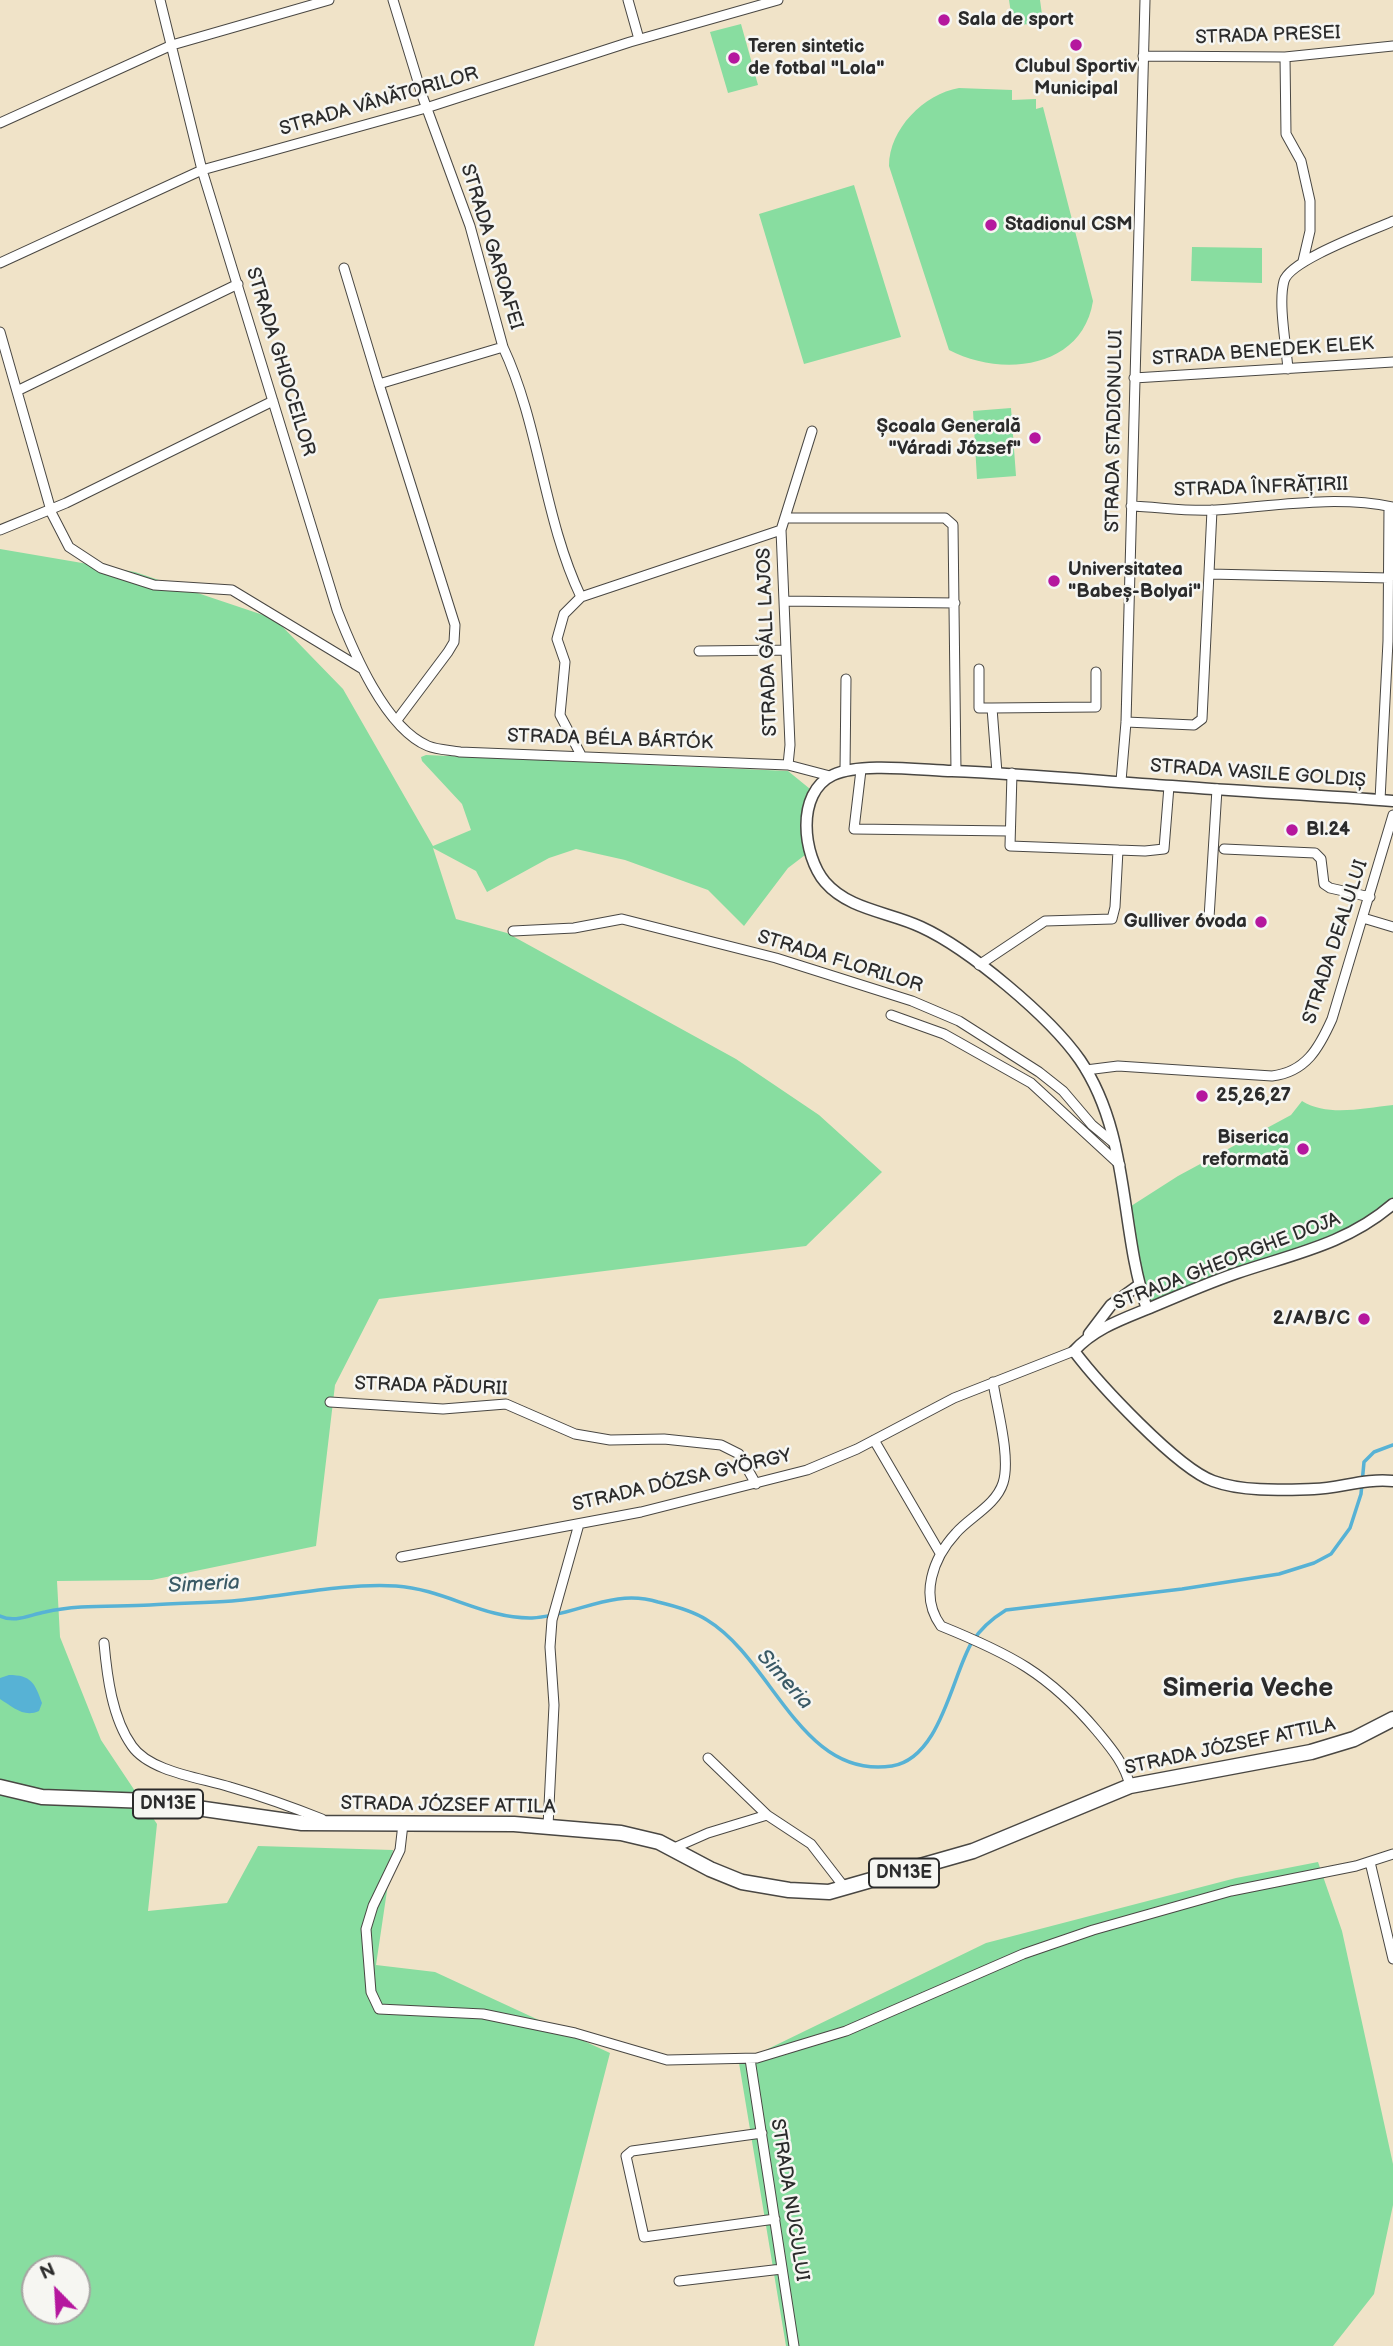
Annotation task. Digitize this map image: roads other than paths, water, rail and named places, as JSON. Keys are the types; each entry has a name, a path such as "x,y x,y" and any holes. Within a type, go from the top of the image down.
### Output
{"main road":[{"name":"STRADA JÓZSEF ATTILA","path":"337,1825 548,1826 637,1835 674,1848 710,1869 742,1882 811,1893 845,1888 973,1851 1130,1786 1311,1752 1354,1739 1393,1719"},
{"name":"DN13E","path":"0,1787 42,1797 148,1801 282,1821 337,1825"}],"street":[{"name":"STRADA GHIOCEILOR","path":"160,0 202,170 337,610 363,670 397,720"},
{"path":"0,123 172,45 329,0"},
{"name":"STRADA GAROAFEI","path":"379,384 503,347 470,226 426,108 393,0"},
{"path":"628,0 639,39"},
{"name":"STRADA VÂNĂTORILOR","path":"0,264 202,170 426,108 639,39 778,0"},
{"name":"STRADA STADIONULUI","path":"1121,781 1126,722 1145,0"},
{"name":"STRADA PRESEI","path":"1143,56 1285,57 1393,46"},
{"path":"1285,57 1286,134 1301,161 1310,201 1309,240 1303,261"},
{"path":"1288,369 1284,282 1288,272 1303,261 1393,221"},
{"path":"344,268 455,625 454,642 448,652 397,720"},
{"path":"19,390 238,284"},
{"path":"0,332 19,390 51,509 69,547 101,568 155,585 232,590 363,670"},
{"path":"503,347 516,378 556,534 581,597"},
{"name":"STRADA BENEDEK ELEK","path":"1134,378 1393,362"},
{"path":"0,530 51,509 273,401"},
{"name":"STRADA GÁLL LAJOS","path":"788,765 790,745 781,530 812,431"},
{"name":"STRADA ÎNFRĂȚIRII","path":"1131,506 1212,510 1322,502 1391,507"},
{"path":"1380,800 1391,507"},
{"path":"1126,722 1194,725 1202,719 1212,510"},
{"path":"786,519 950,520 953,525 955,603 956,771"},
{"path":"582,757 560,715 565,662 557,639 564,614 581,597 781,530"},
{"path":"1209,574 1389,578"},
{"path":"784,601 955,603"},
{"path":"699,652 786,650"},
{"path":"979,669 979,708 1096,707 1096,672"},
{"path":"845,771 846,679"},
{"path":"992,708 997,773"},
{"name":"STRADA BÉLA BÁRTÓK","path":"397,720 414,738 430,747 460,752 788,765 830,776"},
{"path":"861,770 854,829 1010,831"},
{"path":"1121,781 956,771 845,771 830,776 815,793 807,820 809,852 824,881 855,903 928,930 979,965 1045,1021 1086,1070 1121,1166 1139,1285 1147,1309"},
{"path":"1012,774 1010,846 1164,849 1169,786"},
{"name":"STRADA VASILE GOLDIȘ","path":"1121,781 1393,801"},
{"path":"1209,918 1217,789"},
{"name":"STRADA DEALULUI","path":"1086,1070 1118,1066 1272,1076 1296,1071 1314,1053 1324,1037 1370,897 1393,815"},
{"path":"1224,849 1315,853 1321,859 1324,884 1330,888 1370,897"},
{"path":"979,965 1045,921 1112,919 1118,850"},
{"path":"1363,918 1393,927"},
{"name":"STRADA FLORILOR","path":"513,931 574,928 622,919 776,958 912,1000 958,1021 1039,1072 1063,1091 1092,1125 1115,1144"},
{"name":"STRADA FLORILOR","path":"891,1015 944,1034 1031,1083 1121,1166"},
{"name":"STRADA GHEORGHE DOJA","path":"1074,1352 1088,1335 1237,1273 1335,1241 1365,1226 1393,1204"},
{"path":"1088,1335 1111,1305 1139,1285"},
{"path":"1074,1352 1121,1404 1188,1466 1212,1481 1235,1486 1280,1489 1326,1488 1372,1481 1393,1481"},
{"name":"STRADA DÓZSA GYÖRGY","path":"401,1557 579,1524 755,1484 807,1469 874,1440 945,1402 1074,1352"},
{"path":"993,1382 1005,1464 1003,1485 940,1553 930,1586 936,1618 942,1626 1009,1655 1062,1691 1118,1757 1130,1786"},
{"name":"STRADA PĂDURII","path":"330,1402 443,1409 506,1404 575,1434 610,1440 664,1439 721,1445 738,1454 755,1484"},
{"path":"874,1440 940,1553"},
{"path":"548,1826 554,1705 550,1647 552,1620 579,1524"},
{"name":"STRADA JÓZSEF ATTILA","path":"104,1643 113,1698 128,1739 139,1754 180,1774 230,1787 337,1825"},
{"path":"708,1758 767,1815 810,1844 845,1888"},
{"path":"674,1848 708,1833 767,1815"},
{"path":"403,1824 400,1850 373,1906 366,1929 371,1992 379,2009 484,2014 575,2033 667,2060 750,2059 846,2031 1023,1954 1093,1930 1231,1891 1370,1862 1393,1854"},
{"path":"1370,1862 1393,1959"},
{"name":"STRADA NUCULUI","path":"750,2059 794,2346"},
{"path":"762,2133 632,2151 626,2156 644,2237 775,2219"},
{"path":"679,2281 782,2269"}],"water":[{"path":"9,1675 31,1681 42,1703 39,1711 23,1712 0,1699 0,1678"}],"waterway":[{"name":"Simeria","path":"0,1616 17,1619 71,1608 232,1601 334,1588 375,1586 414,1588 497,1614 532,1618 564,1613 610,1600 641,1599 671,1605 696,1614 730,1638 811,1737 834,1755 861,1765 892,1766 909,1760 934,1732 972,1642 996,1616 1006,1610 1182,1589 1279,1574 1314,1563 1331,1554 1350,1528 1361,1494 1364,1462 1374,1452 1393,1445"}],"place":[{"name":"Sala de sport","path":"944,20"},
{"name":"Clubul Sportiv Municipal","path":"1076,45"},
{"name":"Teren sintetic de fotbal \"Lola\"","path":"734,58"},
{"name":"Stadionul CSM","path":"991,225"},
{"name":"Școala Generală \"Váradi József\"","path":"1035,438"},
{"name":"Universitatea \"Babeș-Bolyai\"","path":"1054,581"},
{"name":"Bl.24","path":"1292,830"},
{"name":"Gulliver óvoda","path":"1261,922"},
{"name":"25,26,27","path":"1202,1096"},
{"name":"Biserica reformată","path":"1303,1149"},
{"name":"2/A/B/C","path":"1364,1319"}],"district":[{"name":"Simeria Veche","path":"1248,1689"}]}
